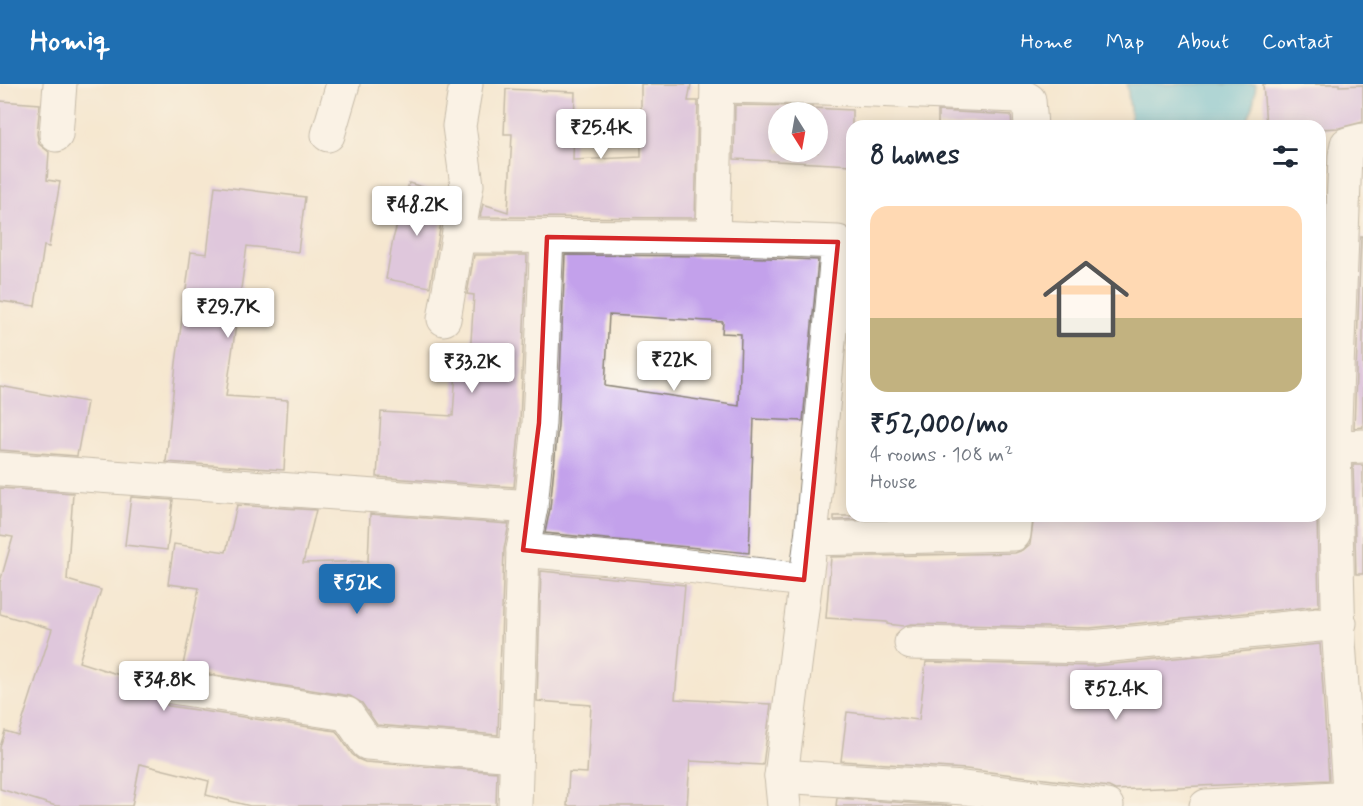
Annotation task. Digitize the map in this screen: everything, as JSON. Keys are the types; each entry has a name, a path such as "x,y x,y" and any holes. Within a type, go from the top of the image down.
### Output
{"street":[{"path":"56,135 60,84"},
{"path":"328,135 343,84"},
{"path":"444,320 467,185 459,126 466,84"},
{"path":"713,237 717,85 1017,96 1029,100 1031,120"},
{"path":"1206,806 1350,802 1339,641 1339,447 1346,156 1347,144 1363,140"},
{"path":"459,236 713,237 838,242 811,539 804,580 782,791 964,788 1107,806"},
{"path":"514,806 523,550 531,507 539,423 547,237"},
{"path":"0,470 531,507"},
{"path":"811,539 1014,534 1015,522"},
{"path":"523,550 663,563 804,580"},
{"path":"911,643 1091,647 1340,623"},
{"path":"172,687 347,714 367,743 516,755"}],"highlighted area":[{"path":"547,237 838,242 804,580 523,550 539,423"}],"water":[{"path":"1127,84 1256,84 1253,107 1248,120 1131,120"}],"building":[{"path":"641,84 691,84 688,101 698,101 695,218 480,217 483,204 508,212 512,134 504,134 506,89 575,92 573,160 641,157"},
{"path":"1263,84 1363,85 1363,122 1326,129 1326,120 1266,120"},
{"path":"0,101 40,104 37,134 39,144 49,152 47,180 60,182 49,247 44,246 35,306 0,301"},
{"path":"735,105 768,105 768,161 734,159"},
{"path":"828,109 852,110 852,120 846,120 846,165 793,162 828,162"},
{"path":"938,111 1011,115 1011,120 938,120"},
{"path":"409,183 446,194 430,287 386,279 393,239"},
{"path":"215,186 305,197 298,252 247,246 226,396 288,400 284,470 166,462 191,252 207,254"},
{"path":"1361,236 1363,236 1363,427 1354,428"},
{"path":"474,255 527,255 520,422 514,487 377,477 381,412 453,416 457,355 470,356 474,295 467,294"},
{"path":"565,255 713,256 818,260 803,421 754,419 749,553 545,533 550,509 558,425","holes":["609,315 723,322 722,333 741,334 739,406 605,386"]},
{"path":"0,386 87,402 77,456 0,450"},
{"path":"1353,465 1363,465 1363,574 1356,574"},
{"path":"0,488 73,493 67,580 101,590 79,662 154,686 155,694 160,701 169,706 336,731 352,754 365,762 497,772 496,806 250,806 206,795 209,781 140,764 132,806 56,806 0,789 0,747 5,731 18,735 52,629 0,614 0,582 13,537 0,535"},
{"path":"131,497 173,500 167,550 125,545"},
{"path":"237,505 316,510 303,563 368,561 370,514 509,524 504,549 498,735 377,725 362,703 350,696 182,670 199,588 168,584 174,544 226,552"},
{"path":"834,516 846,516 846,520 834,520"},
{"path":"1033,522 1317,522 1319,606 1090,628 911,624 904,626 887,624 887,622 826,618 831,557 1015,553 1030,544"},
{"path":"541,571 685,585 675,699 771,704 763,765 690,761 687,806 567,806 569,772 587,773 591,705 537,701"},
{"path":"1320,644 1329,780 1115,790 1109,787 966,769 841,761 847,712 919,720 926,662 1093,666"},
{"path":"837,798 952,806 836,806"}]}
